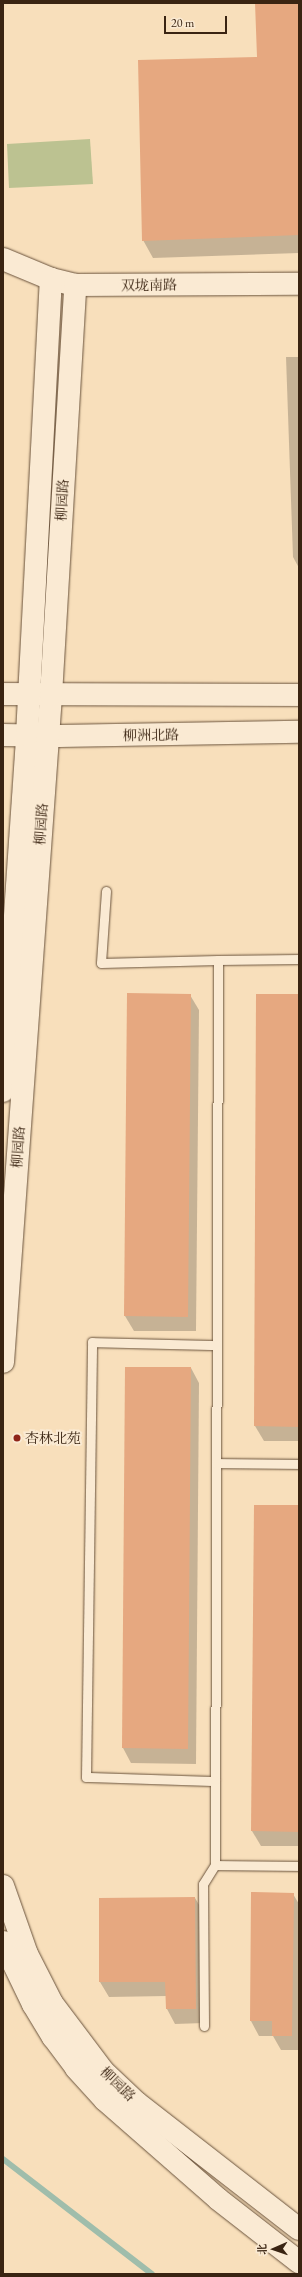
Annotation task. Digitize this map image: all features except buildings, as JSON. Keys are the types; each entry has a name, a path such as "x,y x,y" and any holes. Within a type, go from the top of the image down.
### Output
{"street":[{"name":"双垅南路","path":"3,259 51,279 75,285 299,284"},
{"name":"柳园路","path":"3,1362 37,736 29,694 51,279"},
{"name":"柳园路","path":"3,1091 37,736 51,695 75,285"},
{"path":"3,694 299,695"},
{"name":"柳洲北路","path":"3,735 37,736 299,732"},
{"name":"柳园路","path":"3,1886 27,1954 52,2003 103,2071 137,2103 299,2230"},
{"name":"柳园路","path":"3,1942 32,2004 76,2068 105,2100 212,2194 299,2262"}],"lane":[{"path":"106,892 101,963 299,959"},
{"path":"204,2026 203,1884 215,1865 218,960"},
{"path":"215,1781 86,1777 92,1342 216,1345"},
{"path":"216,1463 299,1464"},
{"path":"215,1865 299,1866"}],"green space":[{"path":"90,139 93,184 9,188 7,144"}],"waterway":[{"path":"3,2159 152,2274"}],"place":[{"name":"杏林北苑","path":"17,1438"}]}
